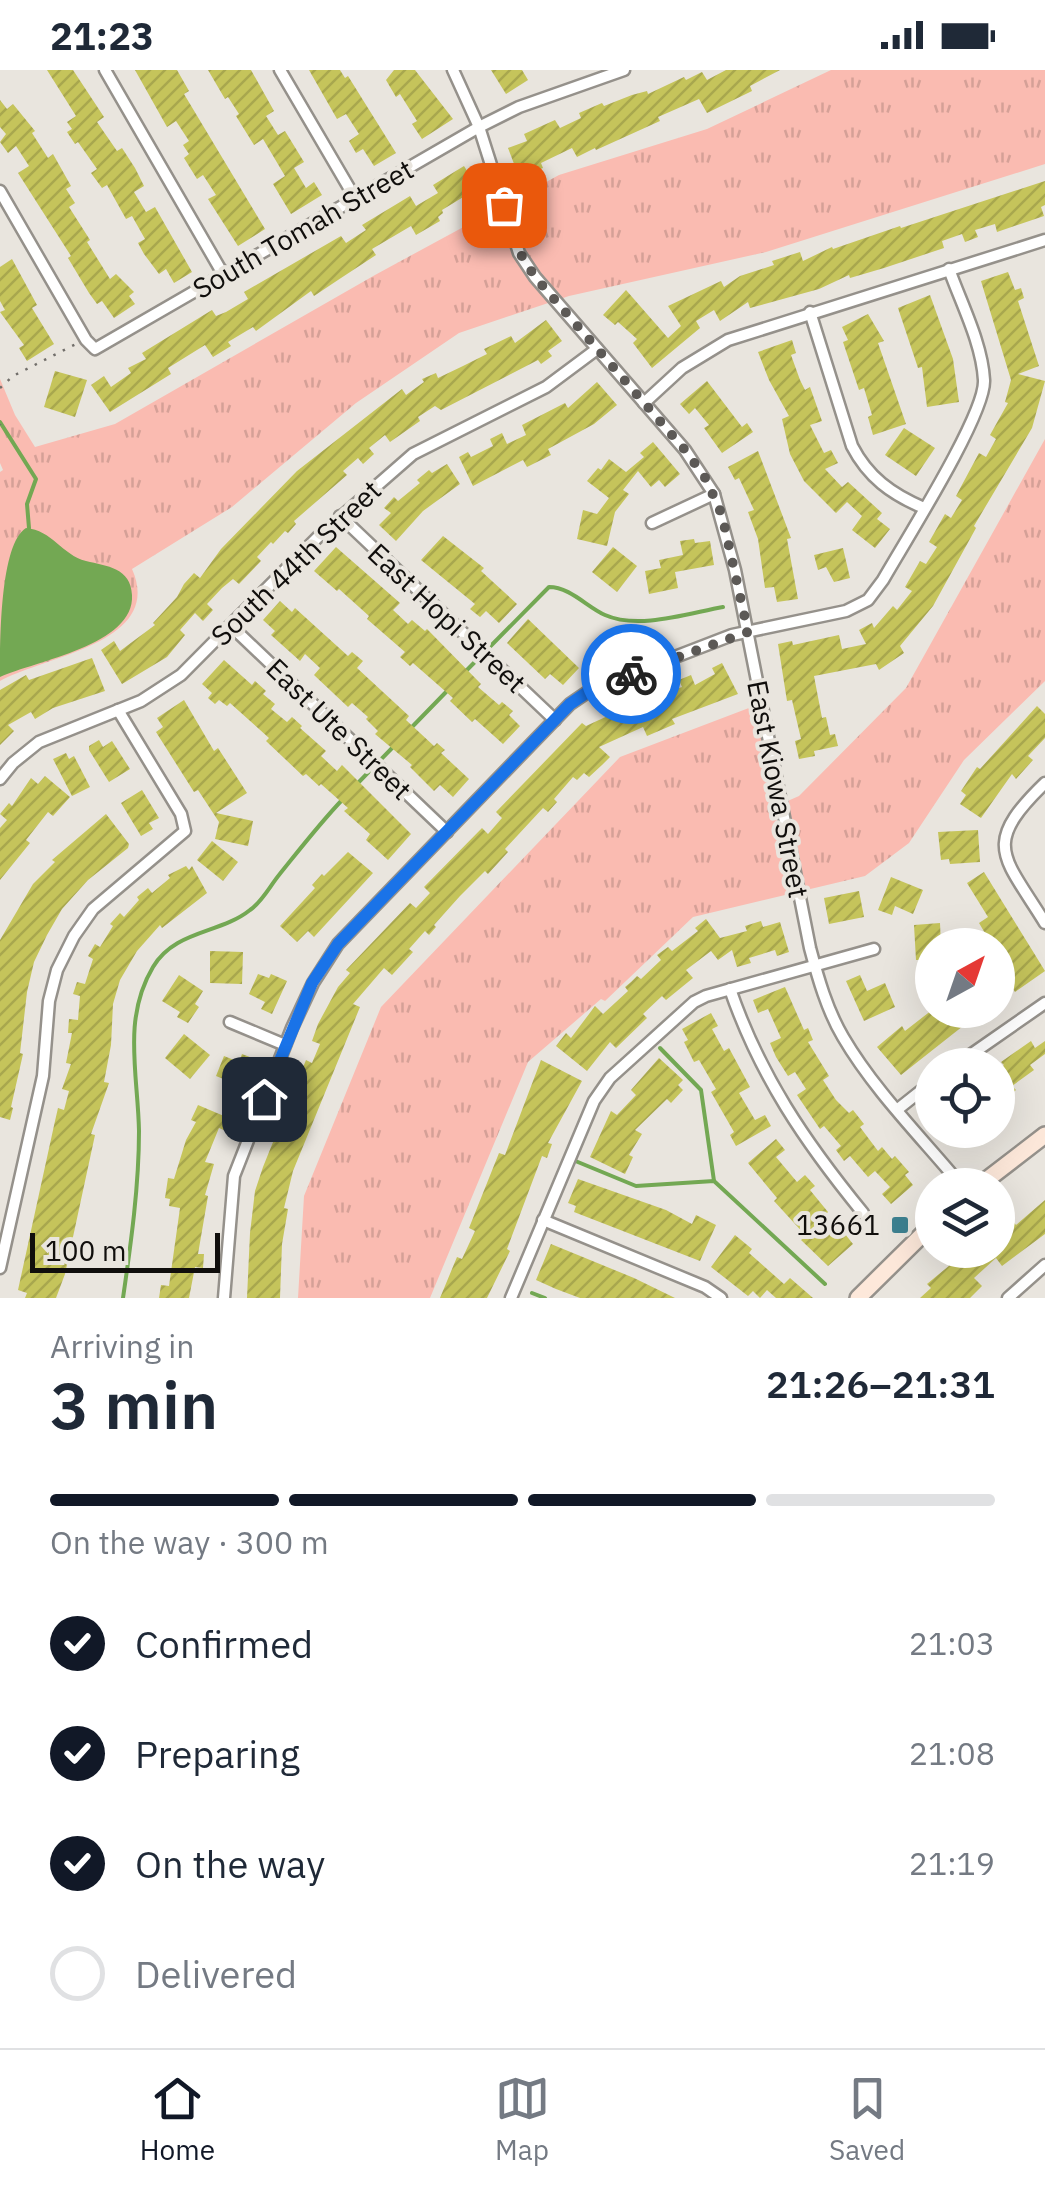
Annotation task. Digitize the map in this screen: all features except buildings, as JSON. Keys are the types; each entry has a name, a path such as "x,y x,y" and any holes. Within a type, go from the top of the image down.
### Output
{"main road":[{"path":"1003,1168 1045,1136"},
{"path":"858,1298 915,1242"}],"street":[{"path":"104,70 223,274"},
{"path":"280,70 355,198"},
{"name":"East Kiowa Street","path":"453,70 479,127 520,253 535,277 685,450 714,494 727,533 815,967 841,1034 947,1168"},
{"name":"South Tomah Street","path":"86,340 95,348 479,127 519,107 624,70"},
{"path":"0,191 86,340"},
{"path":"644,403 705,351 728,340 1045,240"},
{"path":"224,1298 234,1176 324,961 555,720 592,689 748,632 846,611 868,600 883,580 975,418 985,384 949,269"},
{"path":"810,312 852,446 862,466 884,488 924,508"},
{"name":"South 44th Street","path":"0,779 39,742 159,692 181,676 340,516 413,454 546,386 597,349"},
{"path":"652,523 714,494"},
{"name":"East Hopi Street","path":"340,516 555,720"},
{"name":"East Ute Street","path":"230,626 447,832"},
{"path":"0,1268 44,1076 49,1001 58,970 74,936 93,909 185,831 181,814 118,710"},
{"path":"1045,784 1009,820 1003,841 1010,866 1045,923"},
{"path":"512,1298 584,1122 610,1078 694,1002 874,950"},
{"path":"730,989 747,1038 794,1124 863,1213"},
{"path":"980,1048 1045,1003"},
{"path":"230,1022 286,1045"},
{"path":"898,1110 915,1096"},
{"path":"544,1220 705,1287 720,1298"},
{"path":"1008,1298 1045,1266"}],"path":[{"path":"0,388 14,376 86,340"}],"green space":[{"path":"831,70 1045,70 1045,164 766,252 569,296 459,333 356,403 232,507 132,569 138,594 131,614 116,630 70,654 0,681 0,379 15,415 35,447 115,424 559,175 707,129"},
{"path":"1045,439 1045,681 964,760 909,843 865,876 693,917 605,1001 601,999 528,1062 430,1298 298,1298 304,1196 381,1007 620,757 762,703 783,803 799,796 906,688"}],"shaded area":[{"path":"26,528 43,533 78,558 123,574 132,595 129,612 118,627 101,639 0,677 6,572 17,537"}],"waterway":[{"path":"0,422 36,479 27,504 29,528"},
{"path":"464,673 549,587 571,594 605,615 633,621 723,607"},
{"path":"412,727 447,691"},
{"path":"356,785 395,745"},
{"path":"123,1298 138,1173 134,1047 143,987 153,967 173,946 254,907 343,799"},
{"path":"660,1048 701,1090 714,1181"},
{"path":"573,1160 636,1186 714,1181 825,1284"},
{"path":"532,1293 545,1298"}],"way so far":[{"path":"504,205 520,253 535,277 685,450 706,479 722,515 748,632 631,674"}],"place":[{"name":"13661","path":"900,1225"}],"route":[{"path":"264,1099 312,983 338,944 570,704 592,689 631,674"}]}
